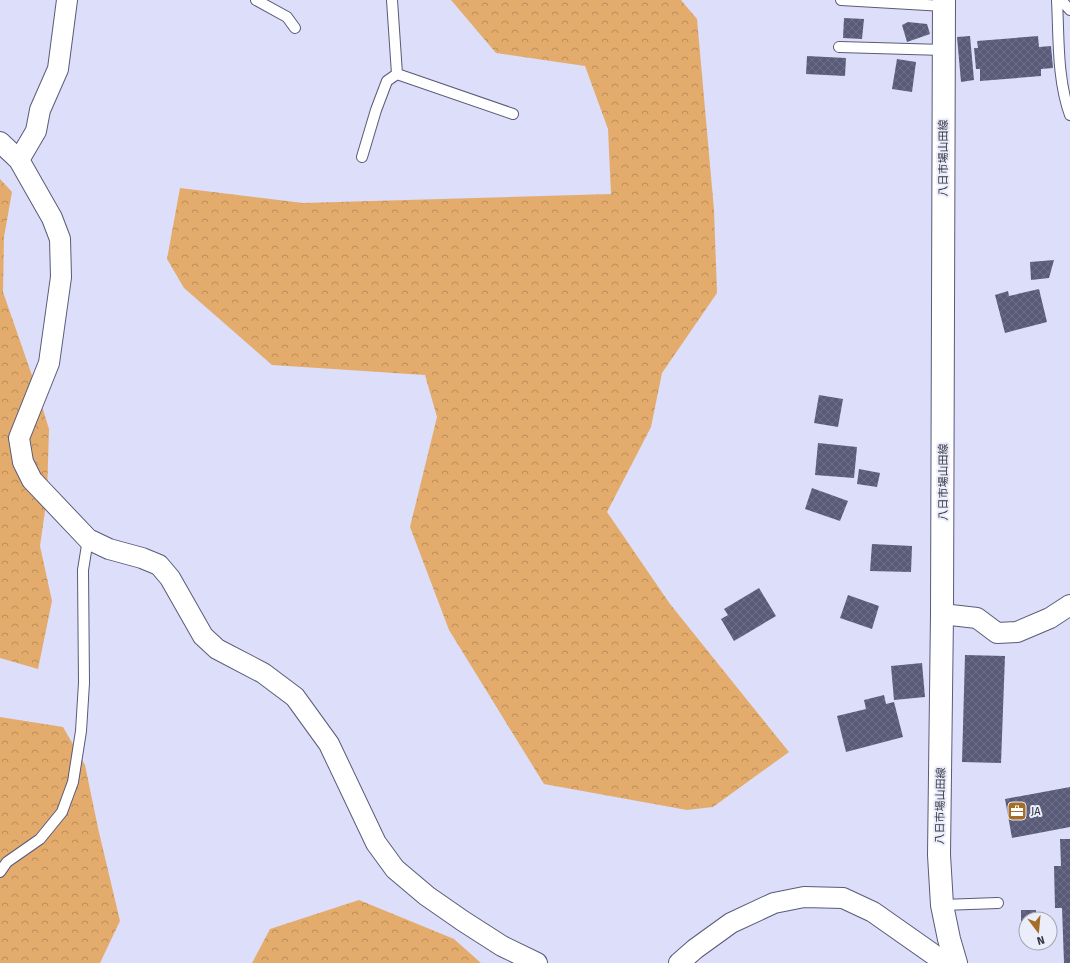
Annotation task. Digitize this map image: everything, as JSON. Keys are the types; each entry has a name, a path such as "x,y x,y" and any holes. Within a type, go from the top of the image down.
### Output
{"main road":[{"name":"八日市場山田線","path":"944,3 942,614 939,855 942,905 956,963"}],"street":[{"path":"19,160 36,131 40,110 58,69 67,0"},
{"path":"0,142 19,160 52,218 60,239 61,277 49,363 19,438 23,462 32,480 88,540 109,549 142,558 158,565 170,578 203,636 218,649 263,673 295,697 329,744 376,843 396,868 426,896 463,921 502,946 537,963"},
{"path":"942,614 977,618 997,633 1017,632 1050,618 1070,605"},
{"path":"679,963 695,949 731,923 774,904 804,897 843,898 874,912 937,957 949,963"}],"lane":[{"path":"256,0 287,17 295,28"},
{"path":"392,0 397,74"},
{"path":"841,0 944,3"},
{"path":"1057,0 1060,72 1067,108 1070,115"},
{"path":"1061,0 1070,10"},
{"path":"839,47 944,50"},
{"path":"397,74 513,114"},
{"path":"362,157 376,110 387,81 397,74"},
{"path":"0,872 7,862 40,839 62,812 73,782 81,731 84,683 83,570 88,540"},
{"path":"942,905 998,903"}],"green space":[{"path":"451,0 681,0 697,19 714,210 717,293 662,373 651,427 607,512 670,604 789,752 713,807 687,810 544,784 449,630 410,527 437,417 425,375 272,365 184,288 167,259 180,188 303,203 611,194 608,129 585,66 496,53"},
{"path":"0,179 12,192 4,237 3,292 49,429 47,497 40,546 52,601 38,669 0,658"},
{"path":"0,717 63,727 85,765 120,921 100,963 0,963"},
{"path":"359,900 454,939 481,963 252,963 270,929"}],"building":[{"path":"844,18 864,19 862,39 843,38"},
{"path":"908,22 927,24 930,34 907,42 902,25"},
{"path":"970,36 974,80 961,82 957,37"},
{"path":"1038,36 1039,47 1051,46 1053,68 1041,69 1041,76 980,81 980,69 976,69 974,48 978,48 977,41"},
{"path":"807,56 846,58 845,76 806,74"},
{"path":"897,59 916,62 912,92 892,89"},
{"path":"1054,260 1049,278 1031,280 1030,262"},
{"path":"1039,289 1047,322 1005,333 995,295 1008,291 1009,296"},
{"path":"819,395 843,399 838,427 814,423"},
{"path":"818,443 857,447 854,478 815,475"},
{"path":"859,469 880,473 877,487 857,484"},
{"path":"812,488 848,501 840,521 805,509"},
{"path":"872,544 912,546 911,572 870,571"},
{"path":"759,588 776,616 734,641 721,619 728,615 724,609"},
{"path":"848,595 879,606 872,629 840,618"},
{"path":"965,655 1005,656 1001,763 962,762"},
{"path":"922,663 925,697 894,700 891,666"},
{"path":"884,695 886,704 894,702 903,737 846,752 837,716 866,709 864,700"},
{"path":"1070,787 1070,827 1012,838 1005,799"},
{"path":"1060,839 1070,839 1070,963 1064,963 1062,908 1055,908 1054,866 1061,866"},
{"path":"1021,910 1036,910 1036,911"}],"place":[{"name":"JA","path":"1017,811"}]}
